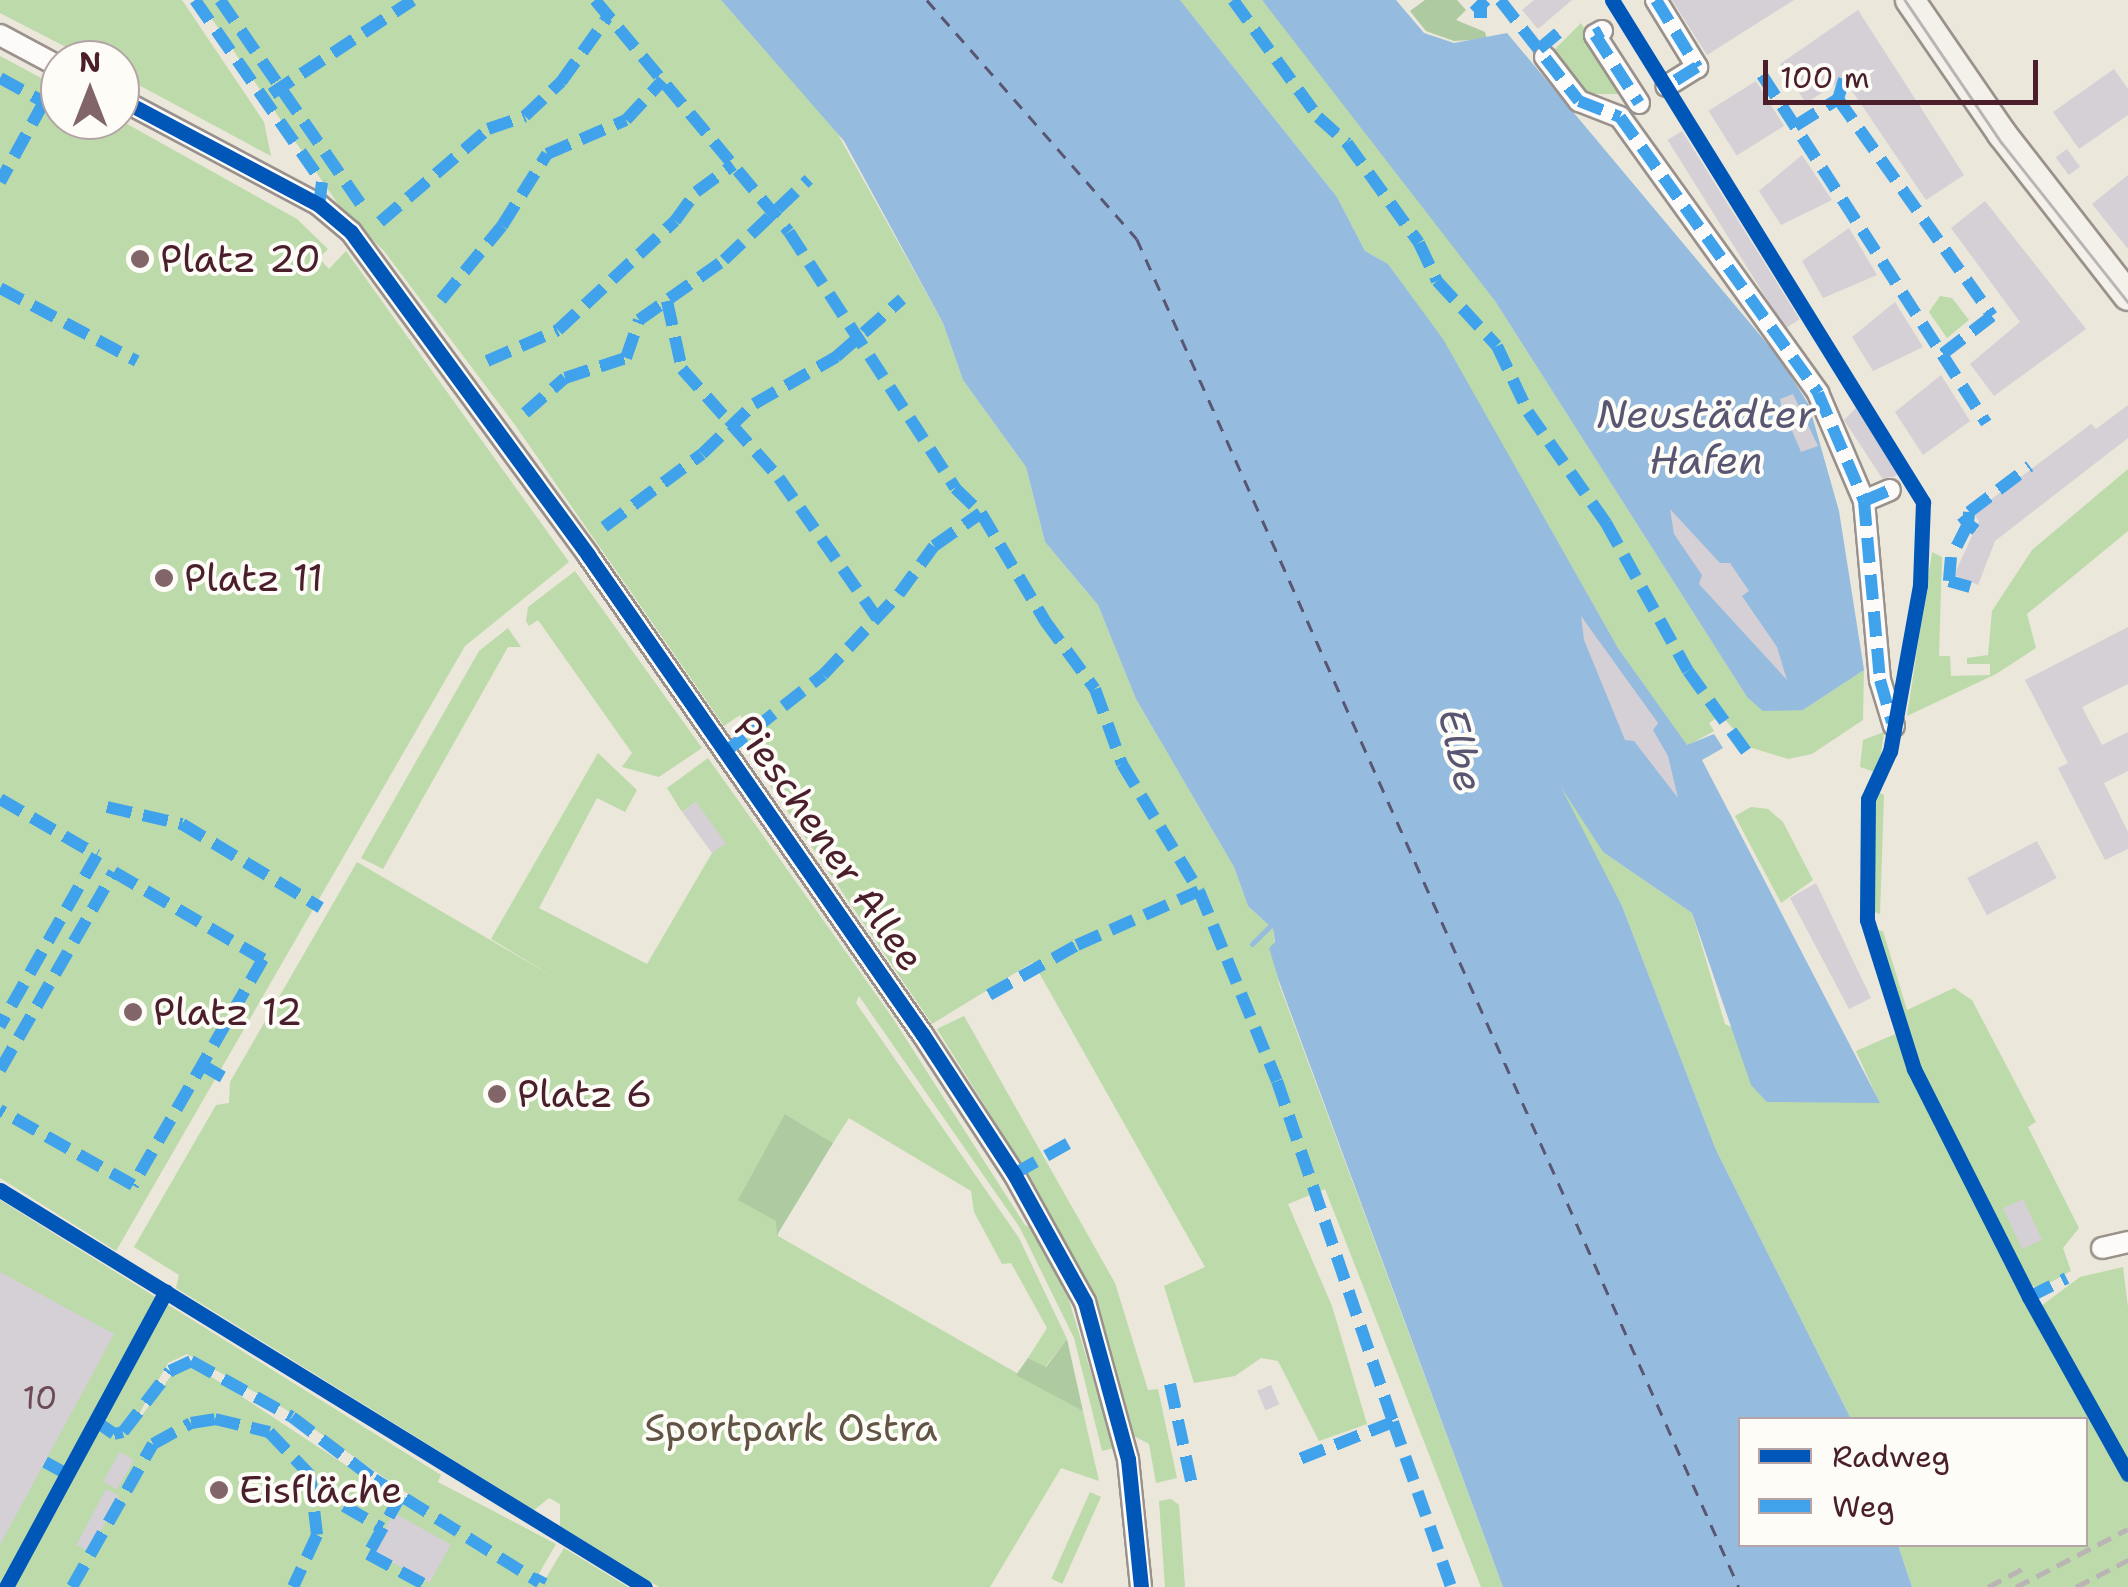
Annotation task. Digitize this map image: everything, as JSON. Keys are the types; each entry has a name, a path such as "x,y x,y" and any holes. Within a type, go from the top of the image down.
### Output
{"main road":[{"path":"1910,0 2002,134 2128,296"}],"street":[{"path":"1656,0 1696,67 1666,86"},
{"path":"1602,31 1595,35 1642,101 1620,117"},
{"path":"0,35 40,56"},
{"path":"1545,57 1579,100 1620,117 1822,390 1864,501 1880,680 1894,726"},
{"name":"Pieschener Allee","path":"140,110 319,206 351,232 526,469 1014,1174 1085,1302 1132,1478 1142,1587"},
{"path":"1864,501 1890,490"},
{"path":"2102,1248 2128,1242"}],"green space":[{"path":"0,0 182,0 264,122 271,156 140,86 140,40 52,40 0,13"},
{"path":"199,0 721,0 835,129 943,323 963,380 1026,467 1045,542 1098,605 1136,699 1234,867 1248,906 1273,929 1279,984 1503,1587 1481,1587 1325,1189 1288,1204 1332,1306 1367,1424 1319,1441 1278,1361 1261,1358 1235,1376 1194,1383 1164,1286 1205,1267 1033,962 932,1024 743,746 750,729 740,715 724,726 515,425 384,251 340,207"},
{"path":"1180,0 1262,0 1365,126 1495,301 1747,697 1803,710 1864,670 1863,720 1812,754 1788,759 1749,747 1721,715 1709,723 1714,731 1687,746 1618,648 1438,333 1388,264 1365,251 1337,197"},
{"path":"1425,0 1457,0 1466,10 1456,20 1485,32 1487,39 1454,41 1426,31 1410,11"},
{"path":"1581,23 1624,94 1587,94 1552,52"},
{"path":"0,56 40,77 40,140 140,140 140,131 297,219 328,249 319,258 329,269 346,251 569,562 465,646 116,1251 0,1178"},
{"path":"1940,296 1952,298 1969,320 1947,338 1929,312"},
{"path":"2128,469 2128,531 2027,614 2036,648 1996,674 1907,716 1932,552 1942,557 1939,656 1950,656 1951,676 1990,675 1990,664 1967,664 1967,658 1988,655 1992,611 2032,550"},
{"path":"575,571 702,748 659,777 622,767 632,753 538,620 529,626 526,621 528,607"},
{"path":"508,628 521,647 508,647 383,869 361,858 479,651"},
{"path":"1884,732 1878,773 1860,767 1863,740"},
{"name":"Sportpark Ostra","path":"598,753 637,790 625,812 597,798 539,908 647,964 712,853 696,802 682,812 667,788 708,758 892,1017 1025,1225 1035,1230 1068,1297 1114,1448 1102,1451 1074,1338 1020,1228 859,996 856,1003 1019,1238 1067,1339 1045,1367 1028,1358 1047,1328 1011,1263 1002,1264 974,1212 971,1191 849,1118 833,1143 785,1114 778,1236 1083,1411 1099,1481 1061,1468 990,1587 659,1587 560,1526 560,1504 549,1498 534,1510 176,1288 179,1275 134,1247 216,1105 229,1103 230,1082 357,862 557,979 491,939"},
{"path":"1566,786 1603,852 1692,913 1725,1024 1879,1102 1856,1051 1895,1034 2008,1266 2128,1484 2128,1587 1912,1587 1899,1547 2088,1547 2088,1417 1850,1417 1716,1150 1622,906 1559,791"},
{"path":"1876,791 1884,795 1880,914 1871,911 1869,878"},
{"path":"1751,807 1768,809 1783,822 1813,880 1781,903 1735,816"},
{"path":"1874,929 1883,931 1907,1010 1954,988 1972,1000 2036,1122 2028,1127 2079,1228 2063,1248 2071,1271 2040,1288 2029,1285 1926,1081"},
{"path":"964,1016 1115,1283 1148,1390 1158,1389 1177,1478 1156,1483 1149,1444 1132,1435 1094,1302 1024,1168 937,1029"},
{"path":"785,1114 833,1143 777,1235 776,1221 738,1200"},
{"path":"0,1200 441,1475 438,1482 556,1544 537,1577 546,1578 564,1548 628,1587 0,1587","holes":["187,1354 285,1409 427,1507 420,1514 195,1366 173,1373 126,1437 168,1363"]},
{"path":"2123,1267 2128,1307 2128,1462 2041,1306 2080,1277"},
{"path":"1067,1339 1083,1411 1016,1375 1028,1358 1046,1367"},
{"path":"1090,1492 1101,1497 1062,1584 1051,1579"},
{"path":"1171,1499 1179,1505 1185,1587 1165,1587 1159,1501"}],"water":[{"name":"Elbe","path":"721,0 1180,0 1337,197 1365,251 1388,264 1443,339 1618,648 1687,745 1714,734 1723,748 1702,760 1880,1103 1767,1102 1751,1085 1692,913 1603,852 1561,787 1622,906 1716,1150 1850,1417 1738,1417 1738,1547 1899,1547 1912,1587 1503,1587 1280,984 1269,948 1275,942 1273,929 1248,906 1234,867 1136,699 1098,605 1045,542 1026,467 963,380 943,323 844,141"},
{"name":"Neustädter Hafen","path":"1262,0 1396,0 1424,33 1454,43 1507,33 1780,359 1809,405 1839,511 1864,670 1803,710 1763,711 1747,697 1495,301"}],"building":[{"path":"1534,0 1572,0 1538,29 1522,10"},
{"path":"1672,0 1794,0 1707,55"},
{"path":"1858,10 1964,175 1926,200 1844,79 1806,103 1780,64"},
{"path":"2114,69 2128,89 2128,115 2079,149 2053,112"},
{"path":"1756,81 1784,126 1737,156 1709,111"},
{"path":"1682,131 1800,319 1785,328 1668,140"},
{"path":"2067,149 2080,167 2069,175 2056,157"},
{"path":"1802,155 1832,200 1781,225 1759,191"},
{"path":"2128,175 2128,249 2092,204"},
{"path":"1985,201 2086,329 1994,396 1970,364 2020,322 1951,228"},
{"path":"1849,228 1877,275 1823,298 1802,261"},
{"path":"1895,302 1923,347 1873,371 1852,337"},
{"path":"1941,375 1970,421 1923,455 1895,412"},
{"path":"1793,394 1818,446 1801,452 1780,399"},
{"path":"2128,405 2128,438 1995,541 1978,585 1954,575 1979,521 1973,513 2091,424 2096,429"},
{"path":"1856,408 1898,474 1893,477 1882,478 1844,420"},
{"path":"1670,509 1720,563 1730,563 1749,591 1742,596 1777,647 1787,680 1699,584 1702,575 1674,534"},
{"path":"1581,616 1658,723 1653,730 1668,756 1678,798 1634,741 1625,740 1584,640"},
{"path":"2128,627 2128,684 2082,707 2102,745 2128,732 2128,771 2104,783 2128,832 2128,849 2105,860 2058,768 2068,763 2025,680"},
{"path":"696,802 726,843 712,853 682,812"},
{"path":"2037,841 2057,878 1987,915 1967,878"},
{"path":"1816,883 1871,998 1849,1009 1790,898"},
{"path":"2023,1199 2042,1240 2022,1249 2003,1208"},
{"path":"0,1272 114,1334 0,1545"},
{"path":"1271,1385 1279,1404 1265,1410 1257,1391"},
{"path":"120,1452 134,1460 117,1489 103,1481"},
{"path":"106,1489 119,1496 90,1552 76,1545"},
{"path":"394,1513 451,1545 430,1583 373,1551"}],"waterway":[{"path":"1252,944 1274,922"}],"ferry route":[{"path":"927,0 1137,239 1739,1587"}],"tram line":[{"path":"1905,0 2002,143 2128,302"}],"railway":[{"path":"2016,1587 2128,1529"},
{"path":"2076,1587 2128,1560"},
{"path":"1988,1587 2028,1566"}],"marked path":[{"path":"195,0 322,182 319,205"},
{"path":"220,0 366,212"},
{"path":"271,94 413,0"},
{"path":"595,0 789,232 955,488 981,513 1045,621 1095,689 1122,764 1199,891 1277,1081 1393,1422 1292,1462"},
{"path":"1233,0 1318,117 1347,143 1419,243 1437,281 1497,346 1528,412 1606,523 1688,671 1746,751"},
{"path":"1486,0 1474,12 1487,12"},
{"path":"1500,0 1579,101 1620,117 1818,393 1864,501 1880,680 1892,722"},
{"path":"1656,0 1697,67 1666,86"},
{"path":"380,222 488,129 525,116 561,82 607,18"},
{"path":"1602,31 1595,35 1639,103"},
{"path":"1539,49 1558,33"},
{"path":"1762,75 1986,423"},
{"path":"0,78 44,102 0,182"},
{"path":"1838,99 1844,79"},
{"path":"441,300 502,226 547,154 626,120 663,80"},
{"path":"1795,126 1838,99 1992,316 1940,356"},
{"path":"487,361 558,330 675,221 696,192 733,165"},
{"path":"525,413 565,378 626,358 639,320 724,260 809,179"},
{"path":"0,288 137,361"},
{"path":"604,527 702,454 754,404 836,357 902,299"},
{"path":"667,301 682,369 779,478 877,618"},
{"path":"1976,530 1968,524 1969,512 2030,466"},
{"path":"1864,501 1890,490"},
{"path":"725,752 823,675 899,594 934,546 981,513"},
{"path":"1962,516 1968,524 1951,557 1949,581 1970,587"},
{"path":"0,799 97,855 0,1026"},
{"path":"107,807 182,824 321,908"},
{"path":"0,1070 114,872 263,959 133,1185 0,1110"},
{"path":"989,995 1077,945 1199,891"},
{"path":"202,1065 223,1077"},
{"path":"1014,1174 1069,1143"},
{"path":"2029,1297 2067,1278"},
{"path":"94,1420 114,1434 123,1432 170,1371 191,1361 292,1417 374,1479 539,1582 542,1576"},
{"path":"1170,1384 1192,1485"},
{"path":"72,1587 153,1444 191,1423 215,1419 269,1432 310,1475 317,1535 293,1587"},
{"path":"1393,1422 1451,1587"},
{"path":"45,1462 67,1474"},
{"path":"401,1495 368,1554 429,1587"},
{"path":"344,1506 382,1528"}],"cycle path":[{"path":"1612,0 1923,502 1920,585 1890,751 1868,799 1867,920 1914,1069 2029,1297 2128,1474"},
{"path":"140,110 319,205 351,232 588,555 923,1035 1014,1174 1085,1302 1128,1459 1141,1587"},
{"path":"0,1190 645,1587"},
{"path":"6,1587 166,1291"}],"place":[{"name":"Platz 20","path":"140,259"},
{"name":"Platz 11","path":"164,578"},
{"name":"Platz 12","path":"133,1012"},
{"name":"Platz 6","path":"497,1094"},
{"name":"Eisfläche","path":"219,1490"}]}
